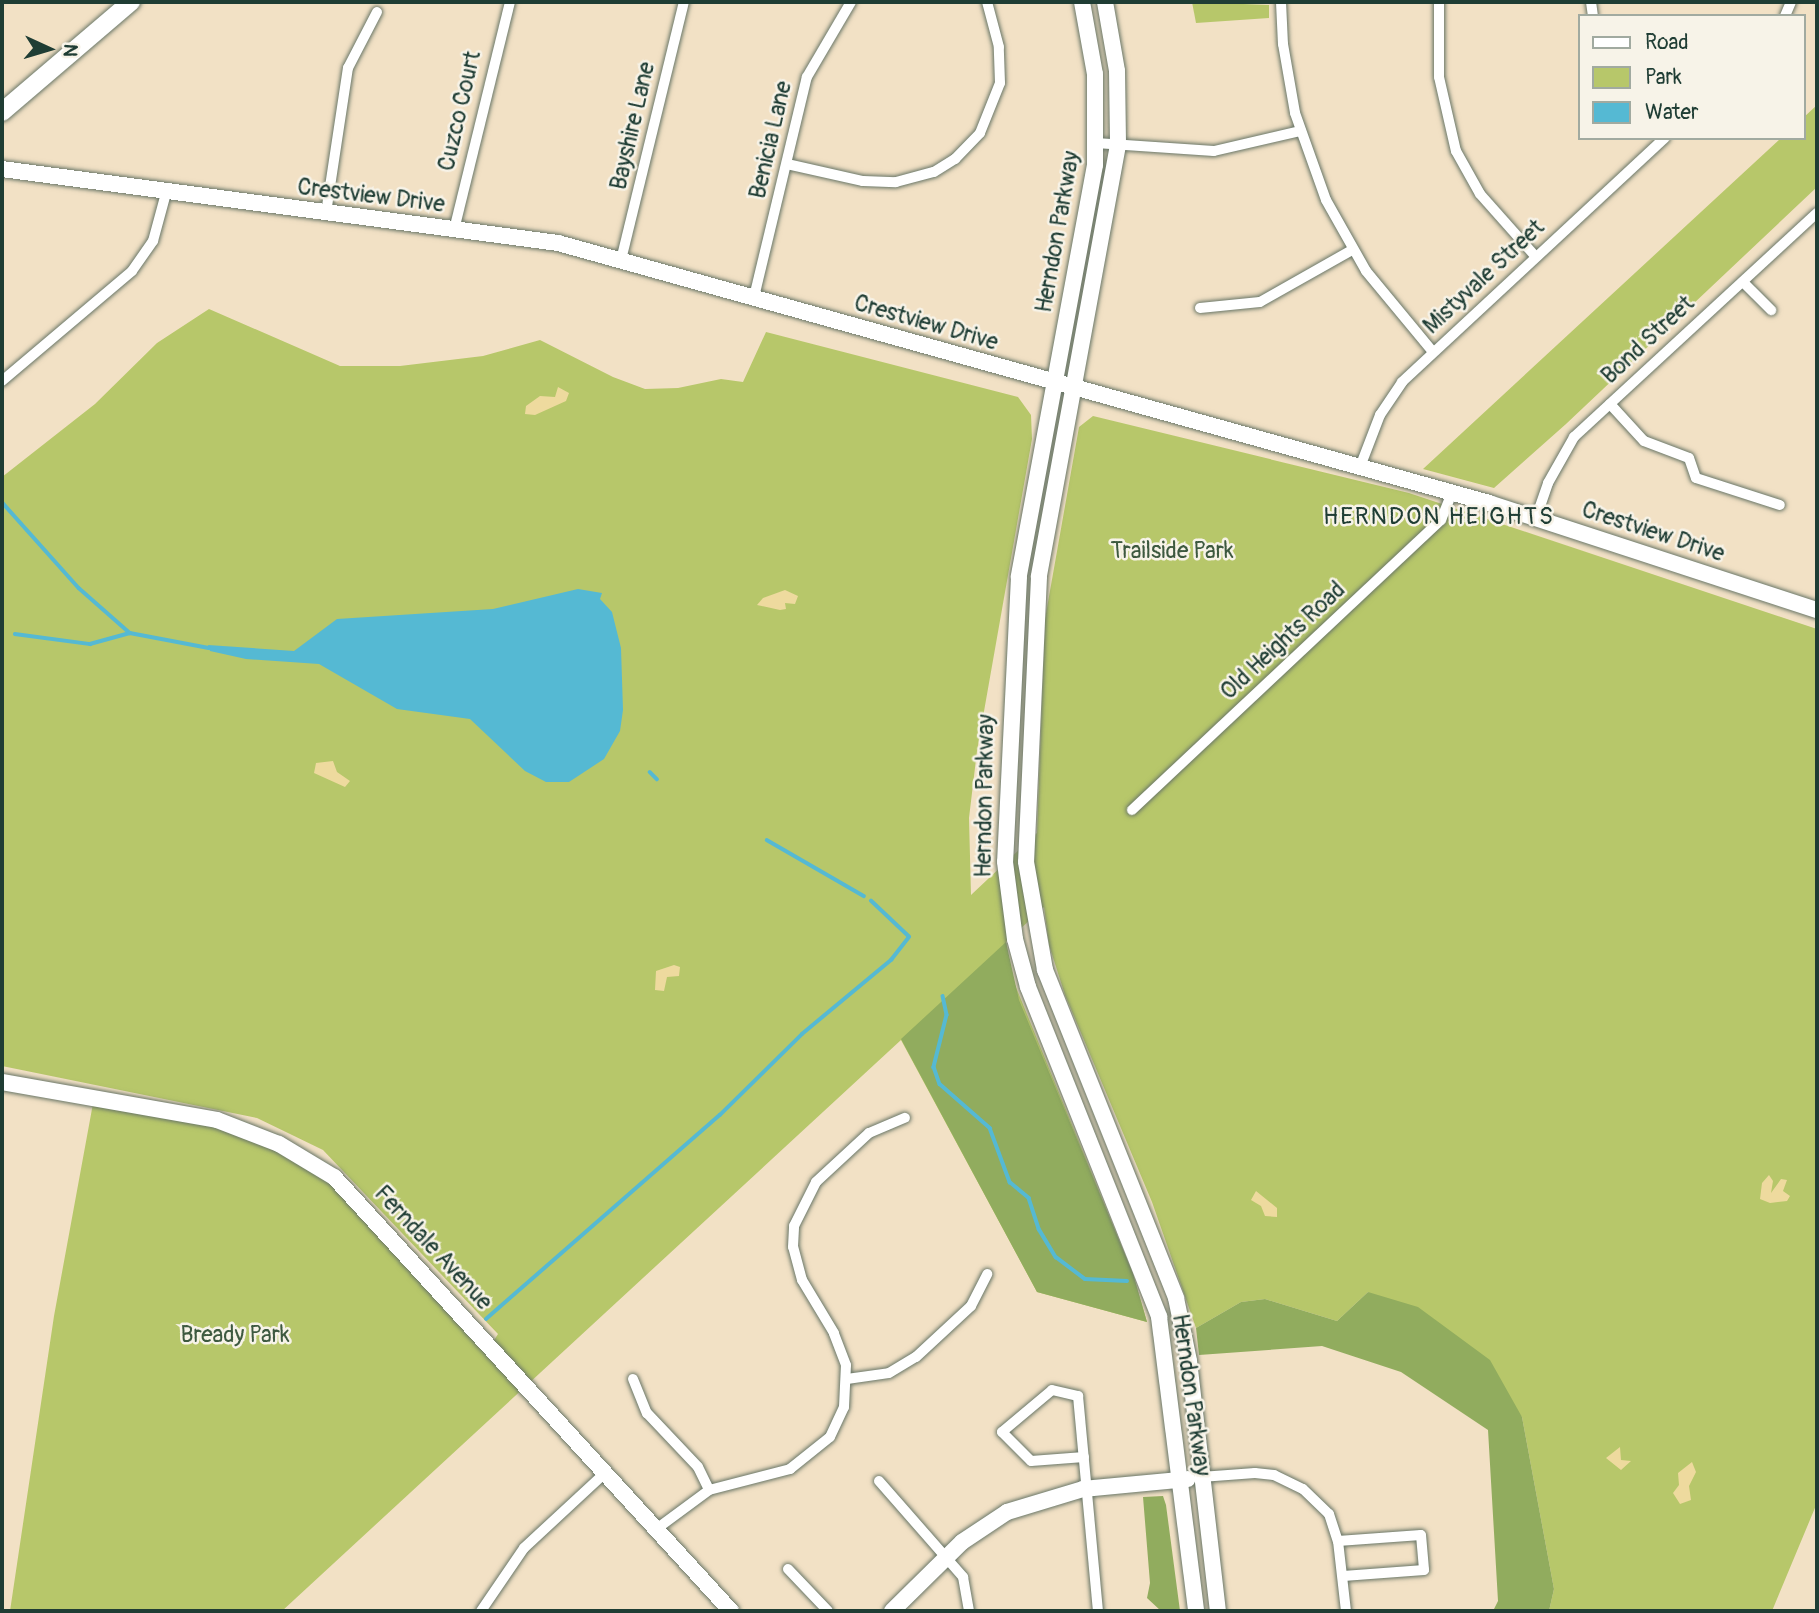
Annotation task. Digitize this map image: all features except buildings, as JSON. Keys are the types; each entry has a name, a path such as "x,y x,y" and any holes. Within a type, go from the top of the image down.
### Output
{"main road":[{"path":"2,112 131,2"},
{"name":"Herndon Parkway","path":"1082,2 1095,74 1096,143 1055,383 1030,505 1014,620 1004,819 1009,908 1028,987 1159,1317 1196,1611"},
{"name":"Herndon Parkway","path":"1105,2 1117,71 1118,145 1044,550 1035,622 1025,840 1031,905 1045,970 1176,1298 1189,1361 1218,1611"},
{"name":"Crestview Drive","path":"2,169 166,193 558,243 1452,493 1817,610"},
{"name":"Ferndale Avenue","path":"2,1082 217,1120 309,1161 357,1199 731,1611"},
{"path":"892,1611 948,1555 1007,1512 1087,1488 1201,1477"}],"street":[{"name":"Cuzco Court","path":"454,230 510,2"},
{"name":"Bayshire Lane","path":"621,260 684,2"},
{"name":"Benicia Lane","path":"754,297 807,77 851,2"},
{"path":"787,164 863,181 896,182 934,172 955,159 980,133 999,83 999,47 986,2"},
{"path":"1281,2 1287,79 1300,131 1326,200 1352,250 1395,309 1433,352"},
{"path":"1439,2 1439,77 1455,150 1480,194 1536,257"},
{"path":"326,213 348,68 377,12"},
{"path":"1096,143 1214,151 1300,131"},
{"name":"Mistyvale Street","path":"1360,467 1390,398 1433,352 1663,140"},
{"path":"2,381 132,271 153,241 166,193"},
{"name":"Bond Street","path":"1536,518 1560,457 1574,437 1817,213"},
{"path":"1200,308 1260,302 1352,250"},
{"path":"1742,282 1771,310"},
{"path":"1610,404 1644,441 1689,458 1696,478 1780,505"},
{"name":"Old Heights Road","path":"1132,810 1441,520 1452,493"},
{"path":"655,1530 709,1490 805,1461 838,1423 847,1379 841,1349 796,1263 794,1226 816,1182 869,1133 905,1118"},
{"path":"847,1379 889,1373 916,1357 971,1306 987,1274"},
{"path":"633,1379 647,1413 698,1467 709,1490"},
{"path":"1084,1457 1031,1461 1002,1432 1052,1390 1078,1396 1084,1457 1087,1488 1098,1611"},
{"path":"1201,1477 1255,1473 1288,1480 1329,1514 1338,1541 1346,1611"},
{"path":"481,1611 516,1557 604,1474"},
{"path":"879,1481 948,1555 964,1577 969,1611"},
{"path":"1338,1541 1421,1535 1424,1570 1343,1576"},
{"path":"788,1569 828,1611"}],"green space":[{"path":"1192,2 1269,5 1269,18 1196,23"},
{"path":"1817,105 1817,187 1566,424 1494,488 1423,469 1779,140 1805,140 1805,116"},
{"path":"209,309 340,366 400,366 483,356 540,340 613,377 645,389 678,388 721,379 743,382 766,332 1018,397 1031,415 1032,439 977,751 969,818 971,895 1037,833 1045,619 1079,427 1093,416 1409,493 1817,629 1817,1503 1772,1611 1549,1611 1554,1589 1522,1417 1368,1292 1337,1321 1265,1299 1241,1302 1196,1328 1152,1202 1065,995 1049,945 1044,907 1006,942 1011,975 1133,1274 1147,1322 1037,1292 901,1040 282,1611 10,1611 54,1316 94,1098 217,1120 315,1164 491,1345 498,1334 323,1150 257,1118 2,1066 2,477 95,404 157,343"},
{"path":"1006,942 1019,1000 1133,1274 1147,1322 1037,1292 901,1039"},
{"path":"1368,1292 1418,1307 1490,1360 1522,1417 1554,1589 1549,1611 1493,1611 1498,1601 1488,1430 1401,1372 1322,1346 1199,1355 1196,1328 1241,1302 1265,1299 1337,1321"},
{"path":"1163,1496 1180,1611 1161,1611 1147,1598 1150,1583 1143,1497"}],"sand":[{"path":"558,387 569,393 566,401 535,415 525,414 526,406 540,396 555,397"},
{"path":"785,590 798,596 795,604 785,603 786,609 757,605 763,598"},
{"path":"333,761 337,772 350,781 345,787 314,773 316,763"},
{"path":"674,965 680,967 679,976 667,977 664,991 655,990 656,971"},
{"path":"1769,1175 1773,1181 1771,1193 1781,1179 1787,1180 1783,1191 1790,1196 1787,1201 1770,1203 1760,1199 1762,1183"},
{"path":"1256,1191 1277,1208 1277,1217 1265,1216 1261,1206 1251,1200"},
{"path":"1620,1447 1621,1460 1631,1461 1621,1470 1606,1458"},
{"path":"1692,1462 1696,1472 1689,1486 1691,1500 1680,1504 1673,1493 1679,1485 1678,1473"}],"water":[{"path":"578,589 602,593 600,599 612,612 621,648 623,710 620,731 604,759 569,782 546,782 525,771 470,719 397,709 319,664 246,659 210,651 208,645 294,651 337,619 493,609"}],"waterway":[{"path":"2,502 79,588 130,633 209,648"},
{"path":"15,634 90,644 130,633"},
{"path":"650,772 657,779"},
{"path":"767,840 864,896"},
{"path":"486,1319 720,1115 802,1034 891,960 909,937 871,901"},
{"path":"943,996 947,1015 934,1067 940,1084 990,1128 1010,1182 1029,1198 1039,1229 1056,1257 1085,1279 1127,1281"}],"district":[{"name":"HERNDON HEIGHTS","path":"1439,517"}],"park label":[{"name":"Trailside Park","path":"1172,551"},
{"name":"Bready Park","path":"235,1335"}]}
